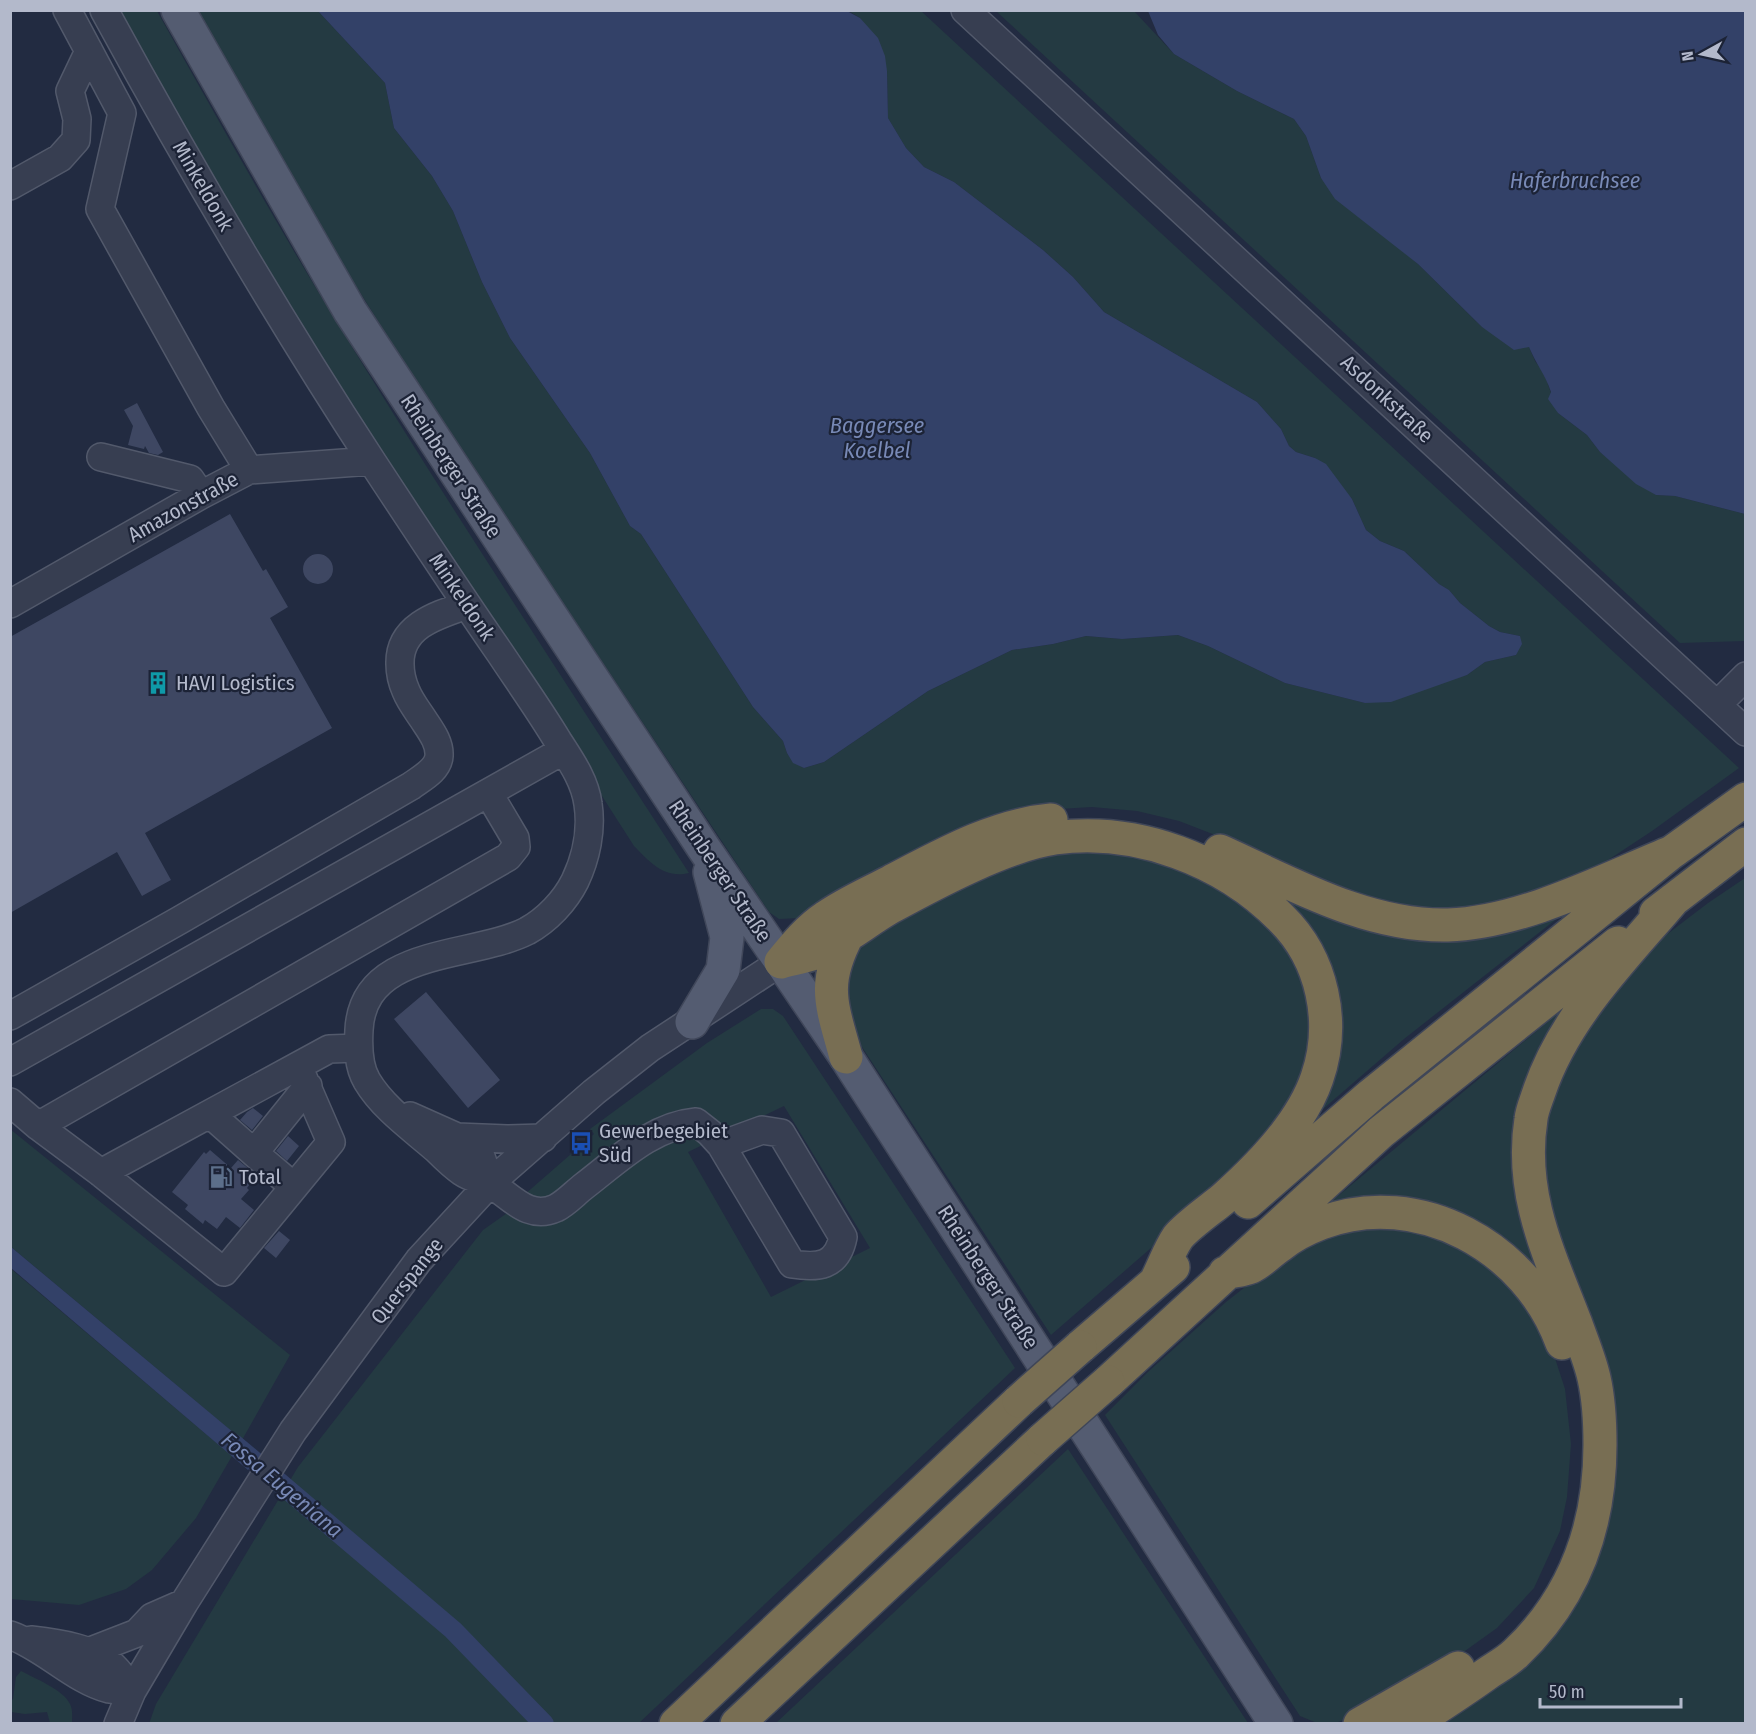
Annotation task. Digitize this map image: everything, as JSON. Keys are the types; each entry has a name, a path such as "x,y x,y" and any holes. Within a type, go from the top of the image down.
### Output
{"highway":[{"path":"676,1724 1019,1401 1156,1281 1380,1088 1672,852 1746,799"},
{"path":"781,962 802,936 826,916 854,901 924,864 1003,828 1048,820 1121,819 1154,826 1186,836 1317,896 1367,913 1410,922 1447,925 1491,920 1550,902 1672,852"},
{"path":"781,962 814,953 890,908 956,874 1010,851 1054,838 1089,836 1123,838 1166,848 1210,866 1266,902 1292,928 1313,965 1324,1005 1326,1028 1317,1078 1305,1104 1292,1124 1249,1174 1178,1237 1156,1281"},
{"path":"736,1724 1043,1439 1108,1383 1381,1132 1746,844"},
{"path":"1412,1724 1514,1655 1537,1631 1574,1575 1593,1523 1600,1478 1600,1417 1594,1378 1576,1324 1547,1254 1535,1211 1528,1162 1528,1136 1531,1116 1546,1070 1573,1020 1673,900"},
{"path":"846,1057 831,1002 831,980 837,954 848,934"},
{"path":"1225,1273 1252,1267 1282,1243 1321,1223 1359,1213 1376,1212 1420,1216 1458,1228 1487,1246 1517,1271 1526,1279 1550,1313 1562,1341 1578,1396 1583,1438 1583,1473 1575,1514 1562,1559 1517,1629 1435,1683 1360,1724"}],"main road":[{"name":"Rheinberger Straße","path":"178,10 350,311 703,847 846,1057 1276,1724"},
{"path":"692,1022 723,970 727,937 703,847"}],"street":[{"path":"67,10 122,113 100,209 211,408 249,470"},
{"name":"Minkeldonk","path":"104,10 195,175 262,286 371,460 542,715 581,778 588,802 589,831 582,866 559,905 527,931 497,943 417,962 398,969 381,980 370,993 359,1023 360,1064 368,1081 387,1106 464,1174 490,1184"},
{"name":"Asdonkstraße","path":"965,10 1746,732"},
{"path":"10,186 60,158 76,140 76,119 70,91 90,51"},
{"path":"101,457 190,478 201,495"},
{"name":"Amazonstraße","path":"10,604 249,470 371,460"},
{"path":"13,1007 180,920 411,786 431,772 439,758 438,742 406,691 400,674 402,644 413,629 440,614 467,605"},
{"path":"1717,705 1746,676"},
{"path":"10,1062 564,750"},
{"path":"38,1126 508,857 516,847 514,838 489,794"},
{"name":"Querspange","path":"118,1724 132,1691 184,1603 293,1431 419,1260 490,1184 621,1070 650,1048 781,962"},
{"path":"254,1153 303,1076 329,1049 358,1047"},
{"path":"101,1173 210,1114 303,1076"},
{"path":"10,1102 224,1272 331,1142 303,1076"},
{"name":"Minkeldonk","path":"387,1106 457,1137 480,1154 490,1184"},
{"path":"210,1114 294,1187"},
{"path":"490,1184 520,1207 535,1212 555,1209 642,1142 679,1124 696,1122 721,1145 792,1264 816,1267 826,1263 840,1251 843,1237 781,1133 762,1130 721,1145"},
{"path":"457,1137 543,1138"},
{"path":"88,1652 137,1633 152,1617 184,1603"},
{"path":"17,1637 63,1644 88,1652 115,1667 132,1691"},
{"path":"17,1637 88,1680 107,1688 132,1691"}],"shaded area":[{"path":"847,10 921,11 1739,768 1652,831 1590,872 1540,892 1460,912 1378,906 1179,821 1137,811 1092,807 1042,810 800,918 779,919 769,912 421,390 318,225 195,11 318,11 385,83 394,128 432,176 453,211 482,282 510,338 590,453 630,526 641,534 753,707 783,741 793,762 804,768 824,762 928,691 1012,650 1086,636 1122,639 1178,635 1208,646 1285,683 1365,703 1467,675 1485,662 1516,655 1520,636 1500,632 1489,626 1460,603 1449,590 1439,584 1404,551 1380,541 1366,530 1352,499 1315,458 1296,452 1289,446 1281,429 1257,402 1104,312 1073,277 1043,250 954,182 924,167 906,148 888,118 887,71 860,18"},
{"path":"118,11 157,11 314,285 512,600 689,873 672,874 658,868 634,846 270,278"},
{"path":"996,11 1134,11 1174,54 1237,91 1294,119 1306,136 1321,178 1418,264 1482,327 1529,347 1544,373 1558,413 1587,435 1600,452 1656,495 1675,496 1745,514 1745,641 1680,643"},
{"path":"1050,852 1126,852 1179,865 1243,900 1281,936 1307,990 1312,1023 1311,1051 1292,1102 1228,1181 1051,1335 858,1041 839,989 857,940 996,866"},
{"path":"1240,868 1341,916 1573,906 1404,1039 1308,1122 1331,1029"},
{"path":"1745,878 1745,1723 1433,1724 1488,1688 1607,1508 1541,1185 1549,1105 1567,1049 1653,945"},
{"path":"761,1009 773,1009 783,1016 1015,1368 639,1723 149,1724 156,1704 298,1467 483,1230 527,1199 524,1195 594,1134 590,1129 707,1043","holes":["784,1106 870,1248 771,1297 688,1152"]},
{"path":"1563,1009 1529,1088 1552,1294 1494,1242 1315,1215"},
{"path":"10,1129 290,1355 242,1440 11,1247"},
{"path":"1387,1223 1468,1248 1511,1282 1551,1346 1565,1389 1571,1444 1567,1497 1560,1531 1534,1588 1497,1628 1444,1666 1352,1716 1336,1723 1317,1723 1300,1716 1105,1415 1149,1371 1226,1302 1282,1258 1326,1233"},
{"path":"10,1268 232,1456 196,1518 152,1570 126,1589 79,1605 11,1599"},
{"path":"1068,1449 1248,1723 776,1723"},
{"path":"21,1671 48,1685 67,1699 72,1709 72,1723 50,1723 47,1712 25,1714 11,1712 16,1677"}],"water":[{"name":"Baggersee Koelbel","path":"318,11 847,11 860,18 878,38 885,56 887,71 888,118 906,148 924,167 954,182 1043,250 1073,277 1104,312 1257,402 1281,429 1289,446 1296,452 1326,464 1352,499 1366,530 1380,541 1404,551 1439,584 1449,590 1460,603 1489,626 1500,632 1520,636 1522,644 1516,655 1485,662 1467,675 1391,702 1365,703 1285,683 1208,646 1178,635 1122,639 1086,636 1012,650 928,691 824,762 804,768 793,763 783,741 753,707 641,534 630,526 590,453 510,338 482,282 453,211 432,176 394,128 385,83"},
{"name":"Haferbruchsee","path":"1148,11 1745,11 1745,514 1675,496 1656,495 1636,484 1600,452 1587,435 1558,413 1548,399 1551,392 1529,347 1514,350 1482,327 1418,264 1335,199 1321,178 1306,136 1294,119 1237,91 1174,54 1158,35"},
{"path":"11,1247 258,1453 248,1470 11,1268"}],"building":[{"path":"137,403 163,452 158,455 149,453 145,446 144,449 128,445 133,426 124,410"},
{"name":"HAVI Logistics","path":"230,514 263,571 266,569 288,607 270,618 332,728 145,833 171,880 142,896 117,852 10,913 10,637"},
{"path":"318,554 324,555 332,563 332,575 324,583 318,584 312,583 304,575 303,569 304,563 312,555"},
{"path":"426,992 500,1080 468,1108 394,1019"},
{"path":"253,1108 263,1116 252,1130 240,1120"},
{"path":"288,1136 299,1146 287,1161 276,1151"},
{"path":"210,1150 231,1168 238,1160 249,1169 242,1177 250,1184 247,1188 249,1190 241,1199 254,1210 240,1228 226,1217 217,1229 205,1220 203,1224 185,1209 188,1205 172,1192 204,1152 206,1154"},
{"path":"279,1231 290,1240 276,1258 264,1248"}],"waterway":[{"name":"Fossa Eugeniana","path":"234,1444 453,1630 544,1724"}],"place":[{"name":"HAVI Logistics","path":"158,683"},
{"name":"Gewerbegebiet Süd","path":"581,1143"},
{"name":"Total","path":"221,1177"}]}
